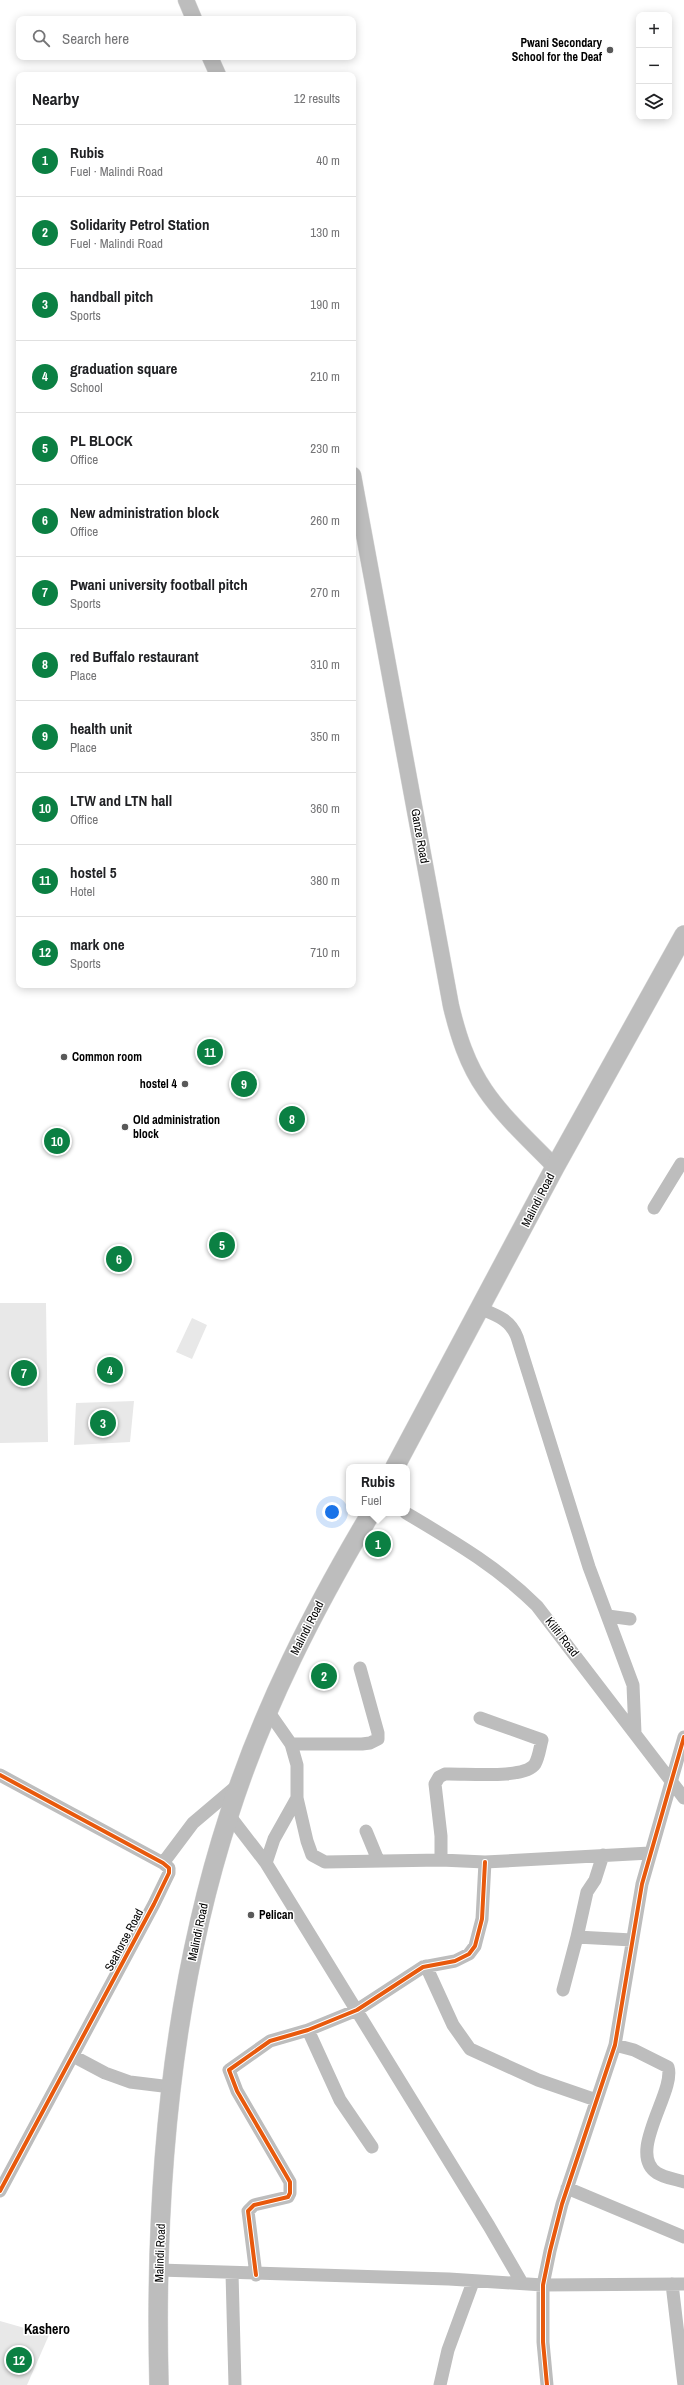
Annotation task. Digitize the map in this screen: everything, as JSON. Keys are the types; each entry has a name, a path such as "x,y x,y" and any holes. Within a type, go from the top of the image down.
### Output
{"highway":[{"name":"Malindi Road","path":"397,1464 555,1167 681,946"},
{"name":"Malindi Road","path":"159,2385 159,2270 171,2087 187,1986 204,1903 239,1784 268,1711 298,1642 331,1579 369,1516"}],"main road":[{"path":"186,0 193,16"},
{"path":"211,60 217,72"},
{"name":"Ganze Road","path":"356,491 450,1006 458,1035 470,1064 486,1091 555,1167"}],"street":[{"path":"654,1208 681,1164 684,1165"},
{"path":"479,1308 502,1317 514,1330 570,1510 633,1685 635,1733"},
{"name":"Kilifi Road","path":"410,1515 471,1552 517,1586 559,1631 684,1798"},
{"path":"608,1616 630,1619"},
{"path":"291,1744 362,1744 370,1743 378,1739 378,1733 360,1668"},
{"path":"268,1711 291,1744 297,1765 297,1798 307,1841 312,1855 317,1860 337,1863 378,1860 485,1862 603,1855 650,1854"},
{"path":"441,1860 441,1836 435,1784 439,1777 445,1774 518,1772 531,1767 538,1756 542,1740 480,1718"},
{"path":"547,2385 543,2342 543,2285 567,2188 615,2045 642,1884 684,1737"},
{"path":"0,1774 163,1863 193,1822 239,1784"},
{"path":"266,1863 274,1839 297,1798"},
{"path":"229,1815 266,1863 522,2283"},
{"path":"366,1831 378,1860"},
{"path":"563,1990 587,1892 595,1880 603,1855"},
{"path":"256,2274 249,2209 254,2205 288,2197 291,2188 290,2182 237,2091 229,2070 270,2041 308,2030 357,2010 393,1984 426,1966 461,1959 474,1950 482,1919 485,1862"},
{"name":"Seahorse Road","path":"0,2191 168,1877 169,1868 163,1863"},
{"path":"577,1937 632,1940"},
{"path":"426,1966 453,2025 470,2049 538,2080 596,2100"},
{"path":"308,2030 340,2100 372,2147"},
{"path":"615,2045 634,2050 668,2066 665,2087 651,2129 649,2161 652,2169 658,2174 684,2182"},
{"path":"73,2056 105,2073 130,2082 171,2087"},
{"path":"567,2188 684,2237"},
{"path":"159,2270 449,2279 473,2282 543,2285 678,2284 684,2385"},
{"path":"232,2273 235,2385"},
{"path":"440,2385 448,2350 473,2282"}],"shaded area":[{"path":"0,1303 46,1303 48,1442 0,1443"},
{"path":"192,1318 207,1325 192,1359 176,1352"},
{"path":"134,1401 130,1442 74,1445 76,1403"},
{"path":"0,2321 49,2335 27,2385 0,2385"}],"cycle path":[{"path":"547,2385 543,2342 543,2285 550,2251 562,2204 615,2045 642,1884 684,1737"},
{"path":"0,1775 163,1863 169,1868 169,1873 154,1904 0,2191"},
{"path":"256,2275 248,2211 254,2205 288,2197 290,2193 290,2182 237,2091 229,2070 270,2041 308,2030 357,2010 423,1967 455,1961 469,1954 475,1946 482,1919 485,1862"}],"place":[{"name":"Pwani Secondary School for the Deaf","path":"610,50"},
{"name":"hostel 5","path":"210,1052"},
{"name":"Common room","path":"64,1057"},
{"name":"hostel 4","path":"185,1084"},
{"name":"health unit","path":"244,1084"},
{"name":"red Buffalo restaurant","path":"292,1119"},
{"name":"Old administration block","path":"125,1127"},
{"name":"LTW and LTN hall","path":"57,1141"},
{"name":"PL BLOCK","path":"222,1245"},
{"name":"New administration block","path":"119,1259"},
{"name":"graduation square","path":"110,1370"},
{"name":"Pwani university football pitch","path":"24,1373"},
{"name":"handball pitch","path":"103,1423"},
{"name":"Rubis","path":"378,1544"},
{"name":"Solidarity Petrol Station","path":"324,1676"},
{"name":"Pelican","path":"251,1915"},
{"name":"mark one","path":"19,2360"}],"district":[{"name":"Kashero","path":"47,2329"}]}
